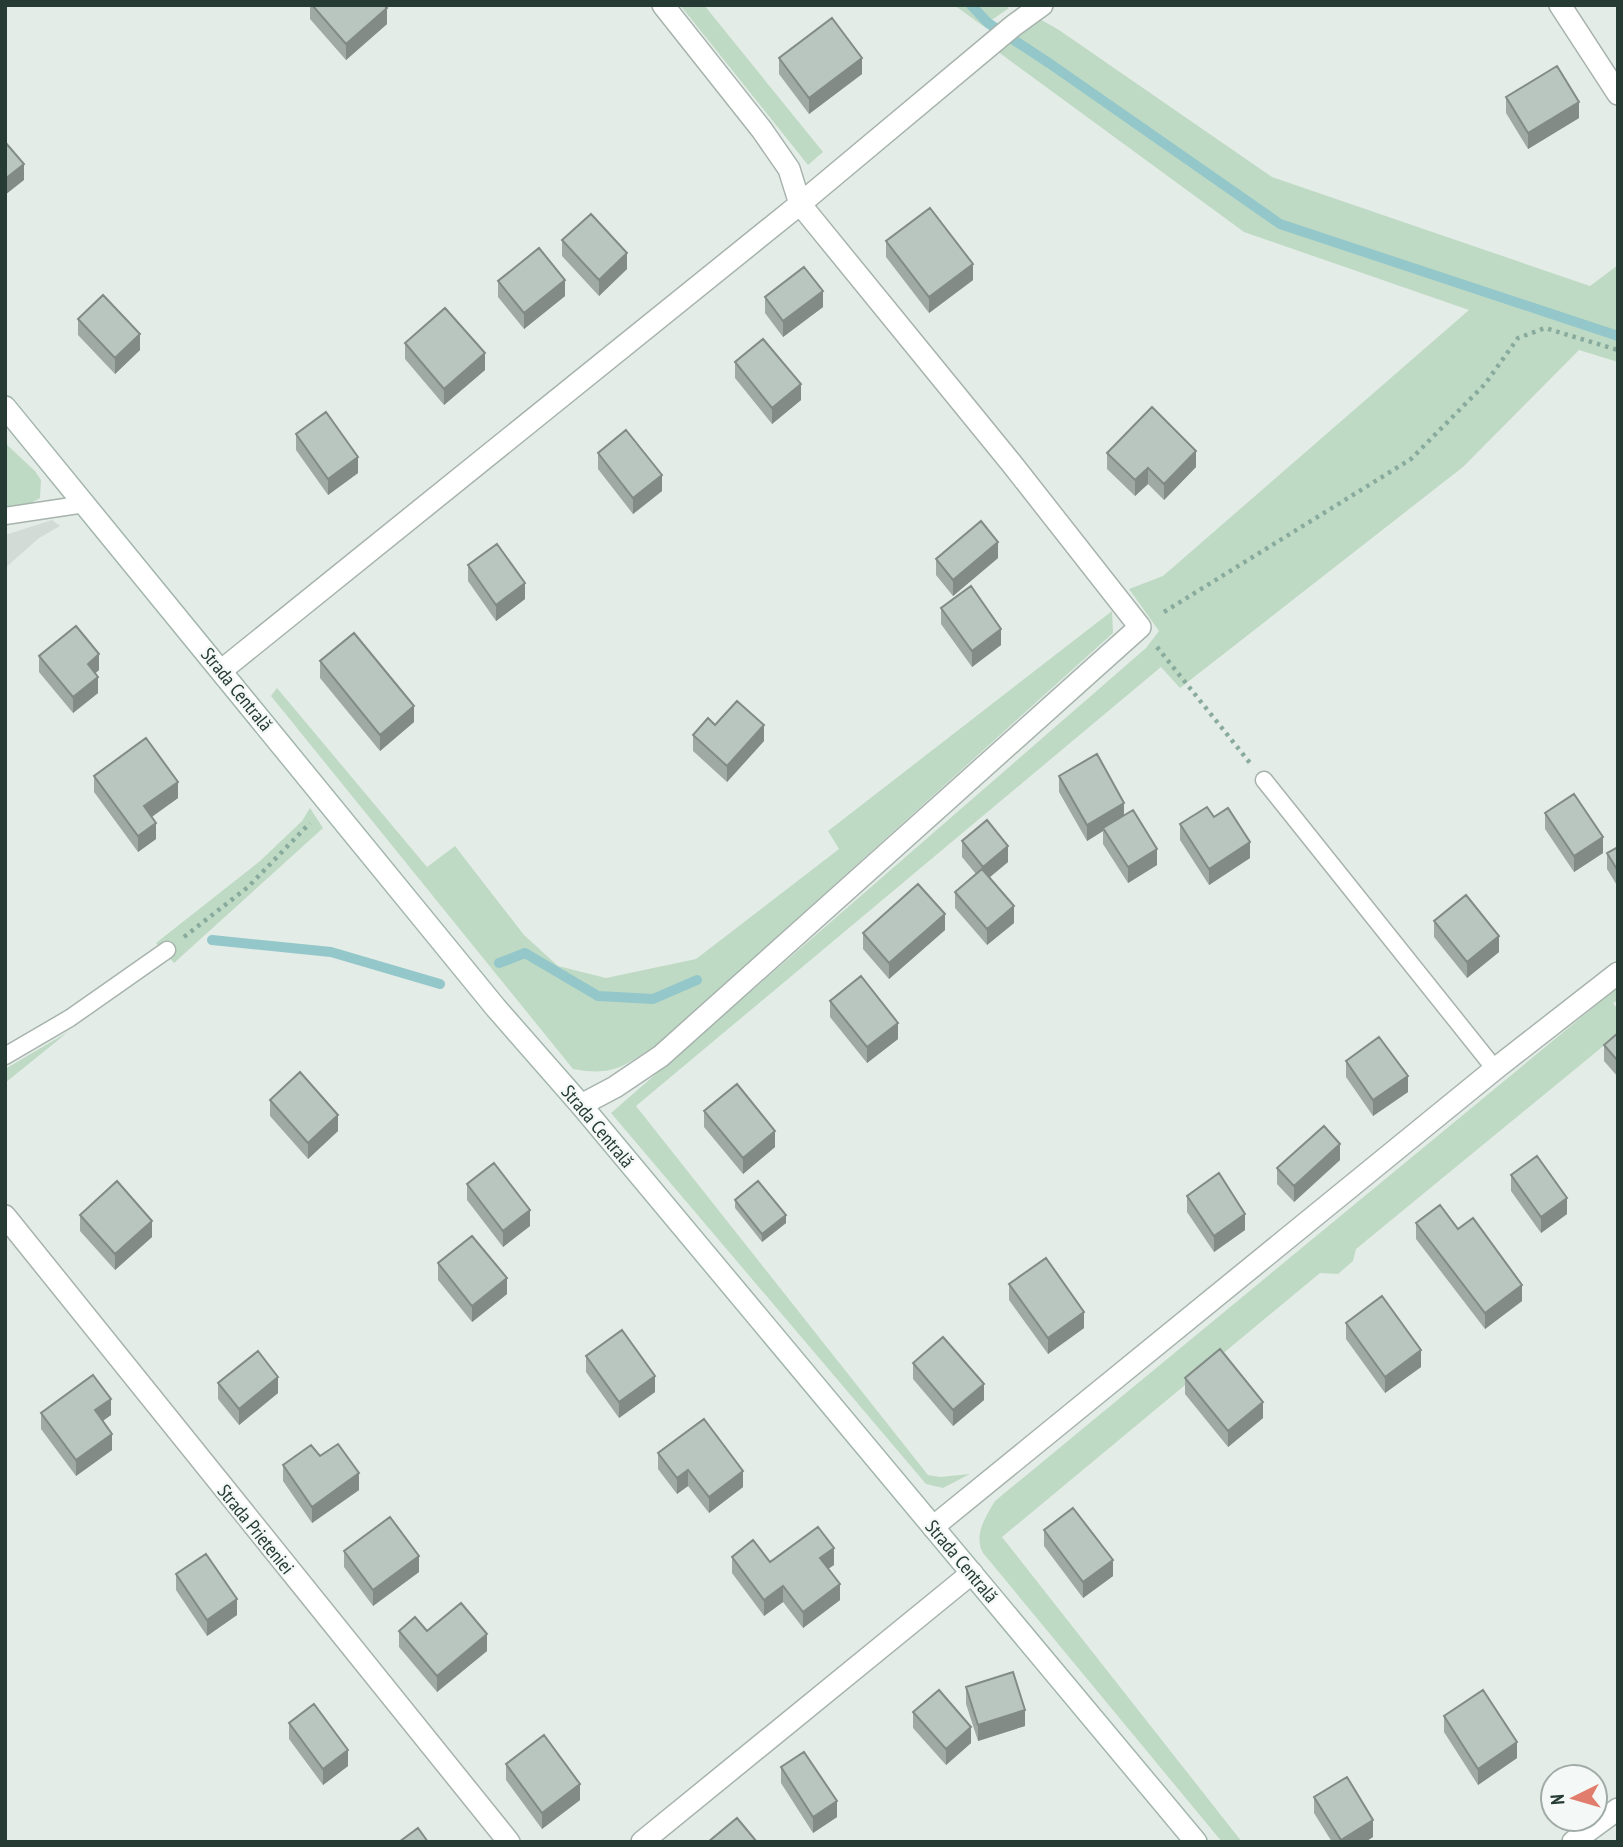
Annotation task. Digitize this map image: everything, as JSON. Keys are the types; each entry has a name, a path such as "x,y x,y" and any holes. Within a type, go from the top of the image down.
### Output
{"street":[{"path":"581,1105 615,1087 661,1056 1140,627 1013,464 800,204 789,169 762,130 663,5"},
{"path":"222,670 800,204 985,49 1042,5"},
{"path":"1560,5 1618,94"},
{"name":"Strada Centrală","path":"5,407 496,1008 581,1105 1196,1842"},
{"path":"933,1527 1495,1069 1618,973"},
{"name":"Strada Prieteniei","path":"5,1216 509,1842"},
{"path":"642,1842 971,1573"},
{"path":"1573,1842 1618,1809"}],"lane":[{"path":"5,516 86,504"},
{"path":"1264,780 1495,1069"},
{"path":"5,1056 70,1018 167,950"}],"path":[{"path":"1264,780 1140,627 1411,459 1485,384 1518,338 1545,328 1618,351"},
{"path":"167,950 248,887 329,803"}],"shaded area":[{"path":"52,520 60,526 39,538 5,568 5,535"}],"green space":[{"path":"680,5 704,5 823,152 808,165"},
{"path":"954,5 1005,5 1009,8 983,26"},
{"path":"1038,18 1272,177 1590,286 1618,265 1618,362 1579,350 1463,467 1180,688 1161,667 636,1106 928,1475 940,1477 970,1474 943,1488 926,1484 611,1113 1146,648 1159,631 1129,589 1163,576 1469,310 1244,232 997,51"},
{"path":"5,443 41,480 40,498 28,505 5,508"},
{"path":"1112,611 1113,633 658,1044 627,1063 609,1070 573,1069 271,696 277,688 427,867 455,846 524,935 558,966 606,978 696,959 839,849 828,831"},
{"path":"310,808 323,828 174,963 156,943 260,861 302,821"},
{"path":"1618,987 1618,1000 1613,1003 1618,1010 1618,1034 1356,1249 1353,1261 1338,1274 1320,1273 1002,1537 1242,1842 1222,1842 983,1553 979,1539 985,1519 995,1501"},
{"path":"68,1032 5,1083 5,1069"}],"building":[{"path":"312,5 384,5 387,8 346,44"},
{"path":"832,18 862,58 809,98 779,58"},
{"path":"1557,66 1579,102 1528,133 1506,97"},
{"path":"5,142 24,164 5,179"},
{"path":"930,208 973,264 929,297 886,241"},
{"path":"591,214 627,253 599,280 562,240"},
{"path":"539,248 565,280 524,313 498,281"},
{"path":"804,267 823,291 783,321 765,297"},
{"path":"103,295 140,334 115,358 78,319"},
{"path":"445,308 485,353 444,389 405,343"},
{"path":"763,339 801,384 772,408 735,362"},
{"path":"1152,407 1196,451 1164,484 1148,468 1135,480 1107,453"},
{"path":"326,412 358,457 328,479 296,434"},
{"path":"626,430 662,475 633,498 598,453"},
{"path":"981,521 998,542 953,580 936,559"},
{"path":"497,544 525,583 496,605 468,565"},
{"path":"971,586 1001,629 972,651 941,608"},
{"path":"76,626 99,654 88,664 98,677 73,697 39,656"},
{"path":"354,633 414,706 380,735 320,661"},
{"path":"737,701 764,725 727,766 693,735 708,718 715,725"},
{"path":"146,738 178,782 144,806 156,823 138,836 94,776"},
{"path":"1097,754 1124,803 1087,825 1059,776"},
{"path":"1574,794 1603,837 1574,856 1545,813"},
{"path":"1207,807 1214,817 1228,808 1250,842 1209,869 1180,824"},
{"path":"1133,810 1157,849 1128,867 1103,828"},
{"path":"987,820 1008,846 983,867 962,841"},
{"path":"1618,847 1618,871 1607,853"},
{"path":"982,869 1014,906 987,929 955,892"},
{"path":"918,884 945,914 889,963 863,933"},
{"path":"1466,895 1499,936 1467,962 1434,921"},
{"path":"861,976 898,1023 867,1047 830,1001"},
{"path":"1618,1033 1618,1061 1604,1045"},
{"path":"1379,1037 1408,1076 1373,1100 1346,1061"},
{"path":"300,1072 338,1115 308,1143 270,1100"},
{"path":"737,1084 775,1131 743,1158 704,1111"},
{"path":"1324,1126 1340,1144 1294,1186 1277,1168"},
{"path":"1537,1156 1567,1198 1541,1217 1511,1175"},
{"path":"494,1163 530,1210 503,1231 467,1184"},
{"path":"1219,1173 1245,1214 1214,1236 1187,1196"},
{"path":"117,1181 152,1221 115,1254 80,1215"},
{"path":"758,1181 786,1215 762,1234 735,1200"},
{"path":"1440,1205 1458,1229 1473,1218 1522,1285 1485,1313 1416,1223"},
{"path":"472,1236 507,1278 472,1306 438,1263"},
{"path":"1046,1258 1084,1312 1048,1338 1009,1284"},
{"path":"1382,1296 1421,1350 1385,1377 1346,1323"},
{"path":"622,1330 655,1376 619,1402 586,1356"},
{"path":"943,1337 984,1384 953,1410 913,1363"},
{"path":"1220,1349 1263,1402 1228,1431 1185,1378"},
{"path":"258,1351 278,1377 239,1409 218,1383"},
{"path":"93,1375 111,1399 95,1410 112,1434 76,1460 41,1413"},
{"path":"704,1419 743,1471 709,1497 688,1470 677,1478 658,1453"},
{"path":"338,1444 359,1473 312,1507 283,1465 311,1445 320,1456"},
{"path":"1073,1508 1113,1560 1083,1582 1044,1530"},
{"path":"390,1517 419,1556 373,1590 344,1551"},
{"path":"818,1527 834,1548 820,1558 840,1584 803,1612 783,1586 764,1600 732,1557 753,1540 770,1562"},
{"path":"206,1554 237,1599 207,1620 176,1574"},
{"path":"461,1603 487,1634 437,1676 399,1631 415,1617 427,1631"},
{"path":"1013,1672 1025,1710 978,1725 966,1687"},
{"path":"939,1690 971,1727 946,1749 913,1712"},
{"path":"1483,1690 1517,1742 1478,1769 1444,1716"},
{"path":"314,1704 348,1750 323,1769 289,1723"},
{"path":"544,1735 580,1784 542,1813 506,1764"},
{"path":"804,1752 837,1801 813,1817 781,1767"},
{"path":"1347,1777 1373,1820 1341,1840 1314,1797"},
{"path":"737,1818 757,1842 708,1842"},
{"path":"418,1828 428,1842 399,1842"}],"waterway":[{"path":"971,5 988,23 1280,224 1618,336"},
{"path":"212,940 331,952 440,984"},
{"path":"499,963 525,953 598,996 653,999 697,980"}]}
